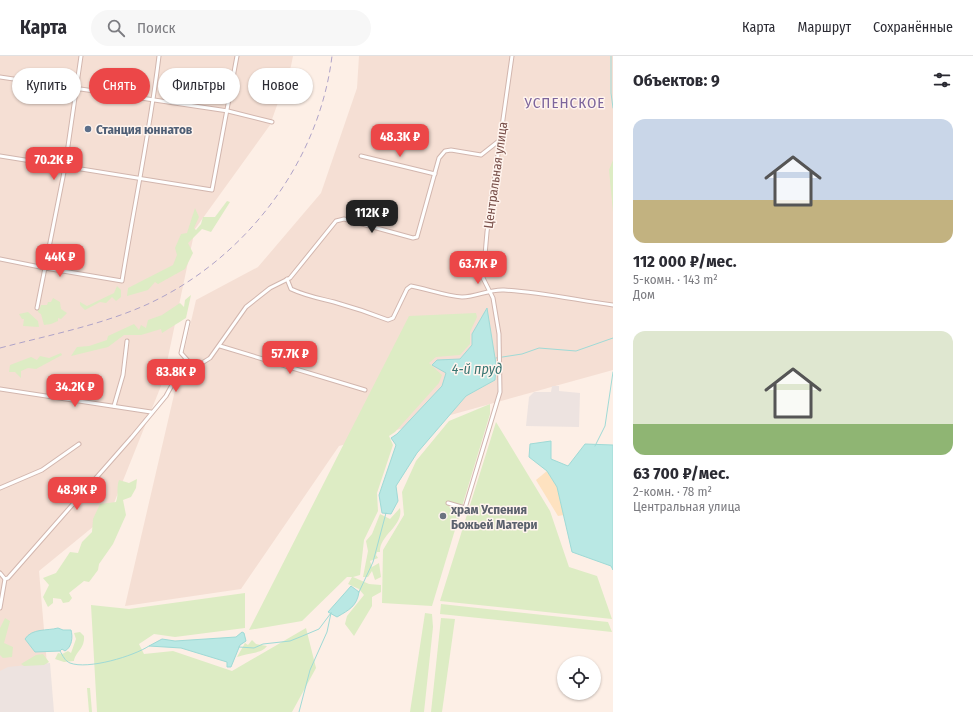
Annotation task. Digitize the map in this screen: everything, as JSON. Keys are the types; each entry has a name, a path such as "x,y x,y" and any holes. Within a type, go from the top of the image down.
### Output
{"street":[{"path":"79,68 81,56"},
{"path":"0,259 122,281 138,180 154,100 159,56"},
{"path":"0,156 138,180 212,190 238,56"},
{"name":"Центральная улица","path":"448,503 465,508 500,392 499,334 493,298 483,278 512,56"},
{"path":"0,77 12,79"},
{"path":"81,89 228,111 272,122"},
{"path":"37,308 65,167 74,104"},
{"path":"188,322 181,353 189,362 202,363 210,358 220,346 246,307 270,288 288,279 338,220 344,219 413,238 417,237 439,158 445,151 451,150 481,155 500,140"},
{"path":"361,156 435,174"},
{"path":"288,279 291,289 297,292 388,320 393,318 407,290 411,286 461,297 477,296 489,290 541,293 613,305"},
{"path":"114,406 123,375 127,341"},
{"path":"220,346 365,390"},
{"path":"0,608 5,579 8,578 166,396 179,372 189,362"},
{"path":"0,389 151,412"},
{"path":"0,488 42,470 79,444"},
{"path":"0,573 5,579"}],"shaded area":[{"path":"0,56 293,56 290,68 248,68 248,104 277,104 270,125 195,229 163,381 110,513 39,571 51,712 0,712"},
{"name":"УСПЕНСКОЕ","path":"359,56 613,56 613,370 339,446 241,589 125,606 196,300 258,267 321,193 357,88"},
{"path":"552,386 559,386 559,391 580,393 579,427 526,426 529,397 534,392 551,392"},
{"path":"50,663 54,712 0,712 0,671 8,667"}],"green space":[{"path":"613,160 613,212 609,170"},
{"path":"227,201 230,202 211,232 202,229 188,243 193,253 185,269 158,284 155,282 148,290 127,296 128,288 173,265 177,255 175,248 181,234 187,233 195,208 199,217 194,228 196,230 201,224 203,217 215,217"},
{"path":"117,286 121,290 121,297 116,301 112,297 106,303 100,302 85,310 80,305 80,302 87,306 114,293"},
{"path":"191,295 186,318 162,333 161,329 141,335 124,335 108,347 71,356 77,347 89,346 107,340 108,336 134,324 139,330 141,325 146,328 148,320 162,315 180,303 184,307 185,300"},
{"path":"53,298 60,302 61,309 67,313 61,319 58,318 58,321 44,325 41,314 37,310 41,305 47,305 48,302 51,302"},
{"path":"28,312 38,321 39,327 23,326 24,319 22,319 19,314"},
{"path":"476,313 477,317 470,332 470,344 460,355 436,357 429,363 442,375 439,383 395,432 389,436 393,445 377,493 378,511 364,540 360,575 353,577 369,584 381,585 381,592 372,597 372,606 354,636 345,624 347,616 364,595 359,589 348,584 352,577 347,577 302,621 249,630 409,316"},
{"path":"61,353 62,355 36,369 28,368 21,371 21,378 15,372 9,372 10,365 31,357 37,360 40,356 49,358"},
{"path":"490,404 490,414 432,606 382,603 383,550 404,515 402,492 416,461 449,421"},
{"path":"496,422 550,511 569,567 597,576 612,619 440,601"},
{"path":"137,479 136,488 131,497 123,500 126,515 113,544 99,564 98,570 89,582 84,581 69,593 72,598 69,602 63,603 61,599 53,598 53,603 48,607 43,597 49,585 43,578 56,573 70,552 78,553 82,542 92,532 93,519 100,504 116,502 119,480 129,483"},
{"path":"400,508 398,520 383,540 380,552 377,552 376,555 378,558 370,561 372,567 379,563 381,577 375,580 372,571 368,577 363,577 368,551 366,541 372,534 380,514 390,519"},
{"path":"245,593 245,628 175,637 154,634 139,644 144,654 173,651 232,671 306,628 316,668 292,712 97,712 91,605 129,609"},
{"path":"441,604 608,622 612,632 440,614"},
{"path":"425,613 432,614 433,627 424,712 410,712"},
{"path":"5,618 10,621 4,643 13,647 12,657 3,658 0,655 0,628"},
{"path":"441,618 455,619 442,712 431,712"},
{"path":"80,632 84,636 84,640 82,647 76,655 74,661 64,662 55,659 58,653 62,654 68,651 71,653 76,639 74,633"},
{"path":"252,640 256,644 267,646 261,651 237,657 245,643 248,645"},
{"path":"43,654 49,662 44,665 24,666 21,664 36,655"},
{"path":"87,688 90,688 92,712 89,712"}],"sand":[{"path":"547,471 557,487 564,515 558,516 536,480"}],"water":[{"name":"4-й пруд","path":"487,308 496,364 495,380 466,396 417,453 396,486 398,501 391,514 382,513 379,495 396,445 391,438 397,434 442,386 446,373 432,365 437,360 460,359 472,345 472,334"},
{"path":"551,441 551,459 568,466 585,444 613,445 613,570 611,566 572,552 557,487 547,471 529,457 530,444"},
{"path":"351,586 359,592 356,601 349,610 337,617 328,612"},
{"path":"58,628 63,630 71,630 71,642 65,651 62,649 60,651 35,652 25,639 28,635 36,631"},
{"path":"242,632 244,633 246,641 240,645 231,667 227,667 227,662 181,648 149,646 162,639 175,641 236,637"}],"waterway":[{"path":"611,56 611,93 613,108"},
{"path":"496,358 522,354 539,348 576,351 613,338"},
{"path":"595,446 605,426 613,372"},
{"path":"359,592 373,562 386,513"},
{"path":"239,647 254,648 263,644 290,641 319,629 331,613"},
{"path":"299,712 310,670 327,632 331,613"},
{"path":"60,651 65,660 68,662 78,665 88,665 122,658 149,646"}],"railway":[{"path":"0,348 75,329 112,318 148,304 183,285 216,261 245,234 272,203 294,170 311,134 324,96 332,56"}],"place":[{"name":"Станция юннатов","path":"88,129"},
{"name":"храм Успения Божьей Матери","path":"443,516"}],"district":[{"name":"УСПЕНСКОЕ","path":"565,103"}]}
